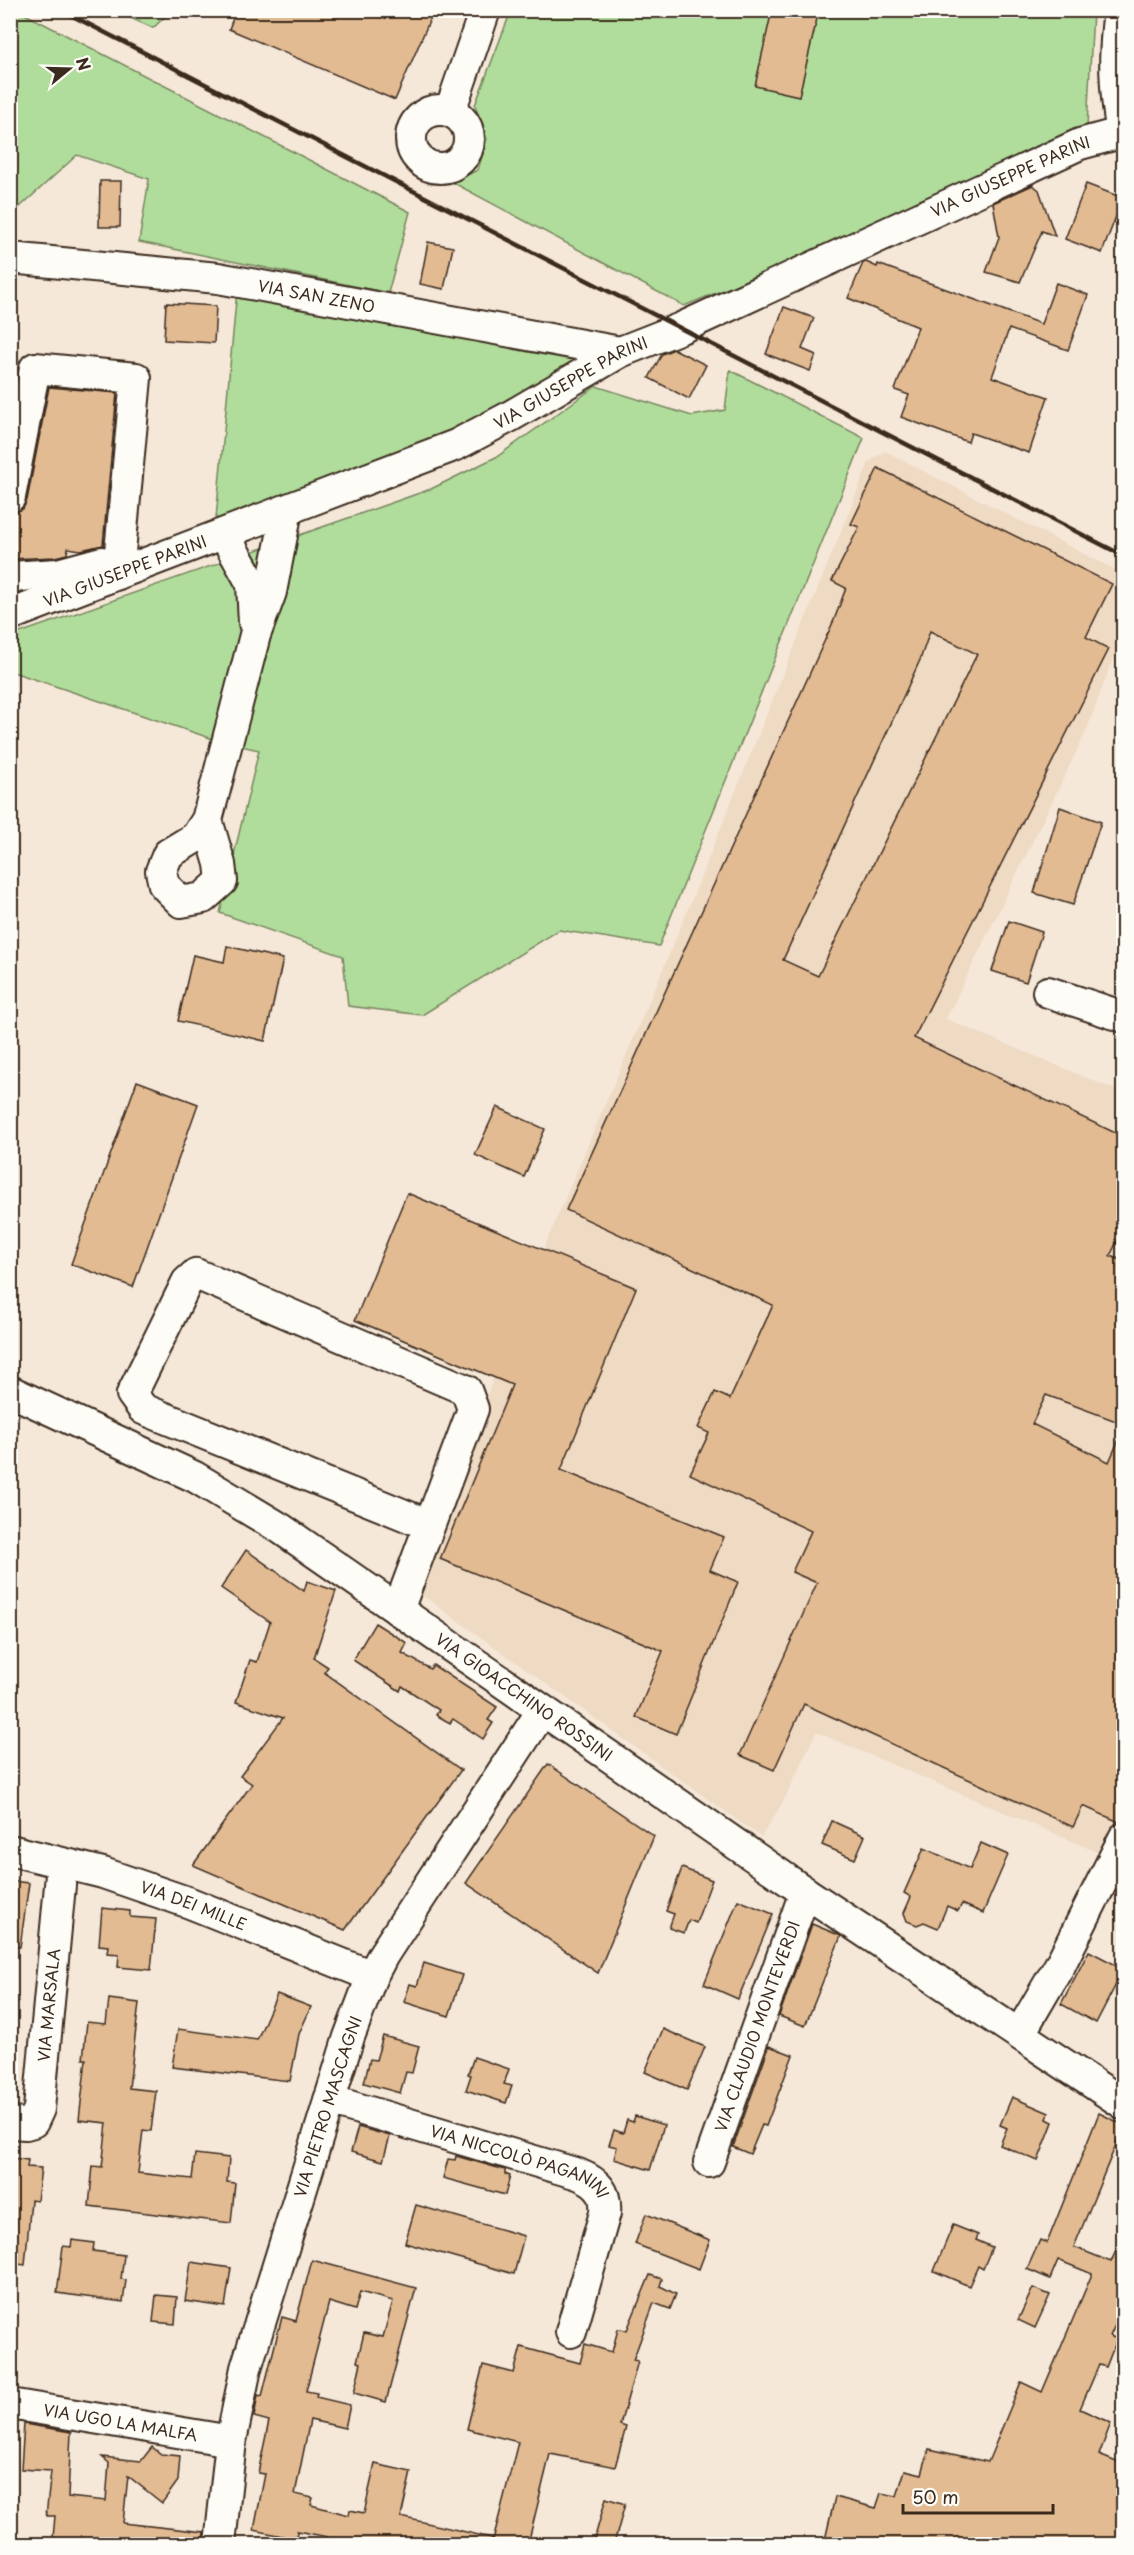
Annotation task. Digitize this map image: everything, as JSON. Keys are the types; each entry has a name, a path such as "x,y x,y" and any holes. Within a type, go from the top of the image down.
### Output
{"street":[{"path":"450,111 485,10"},
{"path":"1119,10 1113,57 1116,99 1123,133"},
{"name":"VIA GIUSEPPE PARINI","path":"10,615 119,566 224,534 470,439 620,352 681,328 1080,144 1123,133"},
{"name":"VIA SAN ZENO","path":"10,258 218,278 620,352"},
{"path":"10,497 35,368 136,378 119,566 58,574 10,577"},
{"path":"207,820 255,635 271,592 287,510"},
{"path":"224,534 252,584 255,635"},
{"path":"1048,992 1124,1017"},
{"path":"398,1610 473,1409 466,1390 196,1274 187,1282 132,1394 143,1408 429,1525"},
{"name":"VIA GIOACCHINO ROSSINI","path":"10,1391 195,1477 280,1528 805,1892 1124,2104"},
{"name":"VIA PIETRO MASCAGNI","path":"220,2544 231,2441 258,2321 349,2037 372,1976 383,1955 543,1711"},
{"path":"1020,2033 1061,1963 1124,1838"},
{"name":"VIA DEI MILLE","path":"10,1850 102,1873 190,1903 372,1976"},
{"name":"VIA MARSALA","path":"10,2123 33,2122 39,2109 62,1864"},
{"name":"VIA CLAUDIO MONTEVERDI","path":"709,2162 805,1892"},
{"name":"VIA NICCOLÒ PAGANINI","path":"329,2100 578,2174 598,2184 604,2193 605,2213 571,2332"},
{"name":"VIA UGO LA MALFA","path":"10,2404 231,2441"}],"shaded area":[{"path":"885,451 1123,574 1123,632 1086,732 946,1019 1123,1093 1123,1861 816,1732 783,1802 761,1837 412,1588 546,1243 677,936 869,462"}],"green space":[{"path":"11,10 19,11 410,212 388,293 139,242 149,179 77,155 11,215"},
{"path":"171,10 153,28 115,11"},
{"path":"511,11 1093,11 1087,127 964,191 684,306 452,182 478,170 487,139 475,105"},
{"path":"237,290 592,356 463,435 215,529"},
{"path":"730,370 864,438 659,946 559,930 422,1015 348,1006 343,956 220,913 259,750 219,741 13,672 11,680 11,636 431,489 498,456 596,386 692,416 725,410"}],"building":[{"path":"236,10 434,10 395,100 229,29"},
{"path":"772,10 819,10 799,96 755,86"},
{"path":"100,181 121,181 120,227 99,227"},
{"path":"1086,184 1123,198 1102,253 1065,239"},
{"path":"1033,185 1039,190 1055,236 1042,231 1020,282 986,272 999,237 993,203"},
{"path":"428,242 453,247 444,289 420,284"},
{"path":"863,263 877,267 878,264 1041,324 1056,283 1088,295 1068,350 1009,329 992,377 1048,397 1029,453 971,433 968,442 901,417 909,395 895,390 918,327 848,298"},
{"path":"166,303 216,306 214,343 164,340"},
{"path":"784,307 814,318 802,349 816,355 810,371 766,354"},
{"path":"674,349 706,365 689,399 649,378 662,354"},
{"path":"49,387 117,393 103,545 81,550 68,548 67,554 55,557 10,559 11,514 23,509 27,500"},
{"path":"878,468 1112,584 1086,637 1109,649 914,1038 1124,1137 1124,1227 1110,1256 1124,1261 1124,1424 1046,1395 1032,1424 1109,1462 1124,1428 1124,1821 1119,1822 1083,1806 1073,1827 804,1704 774,1770 740,1755 817,1583 792,1572 811,1531 690,1474 709,1433 698,1428 715,1392 730,1399 773,1305 566,1210 834,620 846,588 832,581 859,527 851,524","holes":["930,631 977,654 818,976 783,960 920,660"]},
{"path":"1060,807 1101,822 1073,905 1034,893"},
{"path":"1009,921 1042,932 1026,982 992,971"},
{"path":"227,946 283,959 265,1041 178,1021 193,955 224,962"},
{"path":"137,1081 198,1104 133,1287 71,1264"},
{"path":"497,1107 545,1129 524,1177 475,1155"},
{"path":"407,1193 636,1288 561,1470 724,1537 710,1570 738,1582 676,1734 636,1717 663,1651 440,1559 512,1385 355,1320"},
{"path":"246,1550 304,1591 307,1581 336,1591 314,1658 328,1667 324,1672 461,1770 345,1930 193,1865 252,1784 240,1776 283,1718 236,1702 250,1660 257,1662 270,1622 221,1588"},
{"path":"375,1623 407,1643 402,1653 430,1669 433,1665 497,1707 488,1720 493,1723 483,1739 453,1719 450,1723 436,1715 439,1710 402,1686 400,1691 353,1660"},
{"path":"548,1764 654,1836 598,1973 466,1883"},
{"path":"832,1821 865,1836 855,1859 822,1845"},
{"path":"981,1843 1008,1855 983,1913 962,1904 958,1911 947,1906 938,1928 924,1922 917,1925 907,1921 904,1913 911,1897 904,1893 924,1848 970,1869"},
{"path":"682,1868 712,1880 696,1923 689,1920 684,1933 669,1928 674,1914 666,1911"},
{"path":"10,1881 29,1883 20,1947 10,1946"},
{"path":"738,1900 773,1914 738,1999 704,1984"},
{"path":"102,1908 130,1911 130,1917 156,1919 151,1970 118,1967 119,1954 107,1953 108,1946 99,1945"},
{"path":"812,1924 841,1936 805,2026 779,2016"},
{"path":"1089,1951 1124,1969 1096,2023 1061,2004"},
{"path":"424,1963 462,1975 449,2016 404,2002 410,1984 417,1986"},
{"path":"277,1994 311,2007 299,2034 290,2081 172,2067 178,2029 257,2040"},
{"path":"109,1999 139,2003 129,2088 156,2091 151,2131 143,2130 138,2173 192,2179 195,2154 229,2158 227,2182 235,2183 231,2223 89,2206 93,2166 102,2167 107,2123 79,2120 86,2059 83,2059 87,2022 106,2024"},
{"path":"663,2029 705,2047 687,2090 645,2072"},
{"path":"383,2036 419,2046 412,2073 406,2072 400,2093 364,2083 370,2059 376,2060"},
{"path":"769,2046 793,2055 766,2126 762,2125 750,2154 733,2147"},
{"path":"474,2057 509,2069 504,2084 512,2086 506,2103 466,2090 471,2075 468,2074"},
{"path":"1012,2097 1049,2113 1047,2119 1053,2122 1038,2161 1000,2145 1007,2128 1000,2125"},
{"path":"1099,2113 1124,2125 1074,2247 1111,2262 1124,2232 1124,2306 1110,2336 1117,2339 1106,2367 1099,2365 1080,2409 1111,2423 1099,2455 1124,2465 1124,2544 824,2544 835,2497 876,2508 881,2493 897,2496 905,2470 922,2474 929,2449 988,2462 1021,2382 1042,2392 1092,2274 1058,2260 1050,2279 1027,2269 1040,2240 1047,2243"},
{"path":"635,2116 664,2125 650,2170 614,2159 617,2147 609,2145 614,2130 623,2133 627,2120 633,2122"},
{"path":"358,2127 390,2136 383,2161 351,2152"},
{"path":"456,2156 505,2170 505,2174 510,2176 505,2195 443,2178 448,2159 455,2160"},
{"path":"12,2158 28,2160 27,2167 41,2168 37,2201 31,2200 25,2265 10,2263"},
{"path":"416,2205 524,2236 514,2274 405,2243"},
{"path":"646,2214 710,2240 699,2269 635,2244"},
{"path":"953,2225 978,2235 976,2240 992,2247 983,2269 978,2266 969,2286 934,2271"},
{"path":"72,2240 94,2243 93,2251 124,2255 121,2279 126,2280 123,2302 57,2293 63,2246 71,2247"},
{"path":"312,2260 416,2288 386,2402 354,2393 361,2363 357,2362 364,2333 383,2337 393,2301 360,2292 355,2310 329,2302 306,2391 317,2393 316,2397 350,2405 345,2428 310,2420 295,2494 313,2498 311,2505 349,2515 350,2510 364,2513 375,2464 411,2472 401,2517 492,2538 492,2544 326,2544 328,2537 297,2531 296,2539 254,2530 265,2474 258,2473 269,2421 254,2417 258,2395 262,2396 282,2317 296,2321"},
{"path":"191,2262 231,2268 225,2307 185,2301"},
{"path":"650,2275 662,2279 660,2286 676,2294 670,2309 654,2303 633,2360 638,2361 620,2425 626,2427 615,2467 550,2454 528,2544 492,2544 518,2442 467,2429 483,2365 514,2373 521,2347 580,2363 585,2344 612,2352 618,2329 627,2330"},
{"path":"1033,2288 1050,2295 1035,2328 1018,2320"},
{"path":"156,2295 177,2297 175,2324 153,2322"},
{"path":"24,2424 71,2432 68,2497 106,2501 109,2463 102,2457 141,2461 152,2447 161,2454 180,2456 178,2481 162,2503 128,2476 123,2523 204,2532 203,2544 111,2544 53,2538 55,2516 46,2516 51,2471 21,2469"},
{"path":"606,2498 625,2504 614,2544 593,2544"}],"railway":[{"path":"61,10 1124,556"}]}
